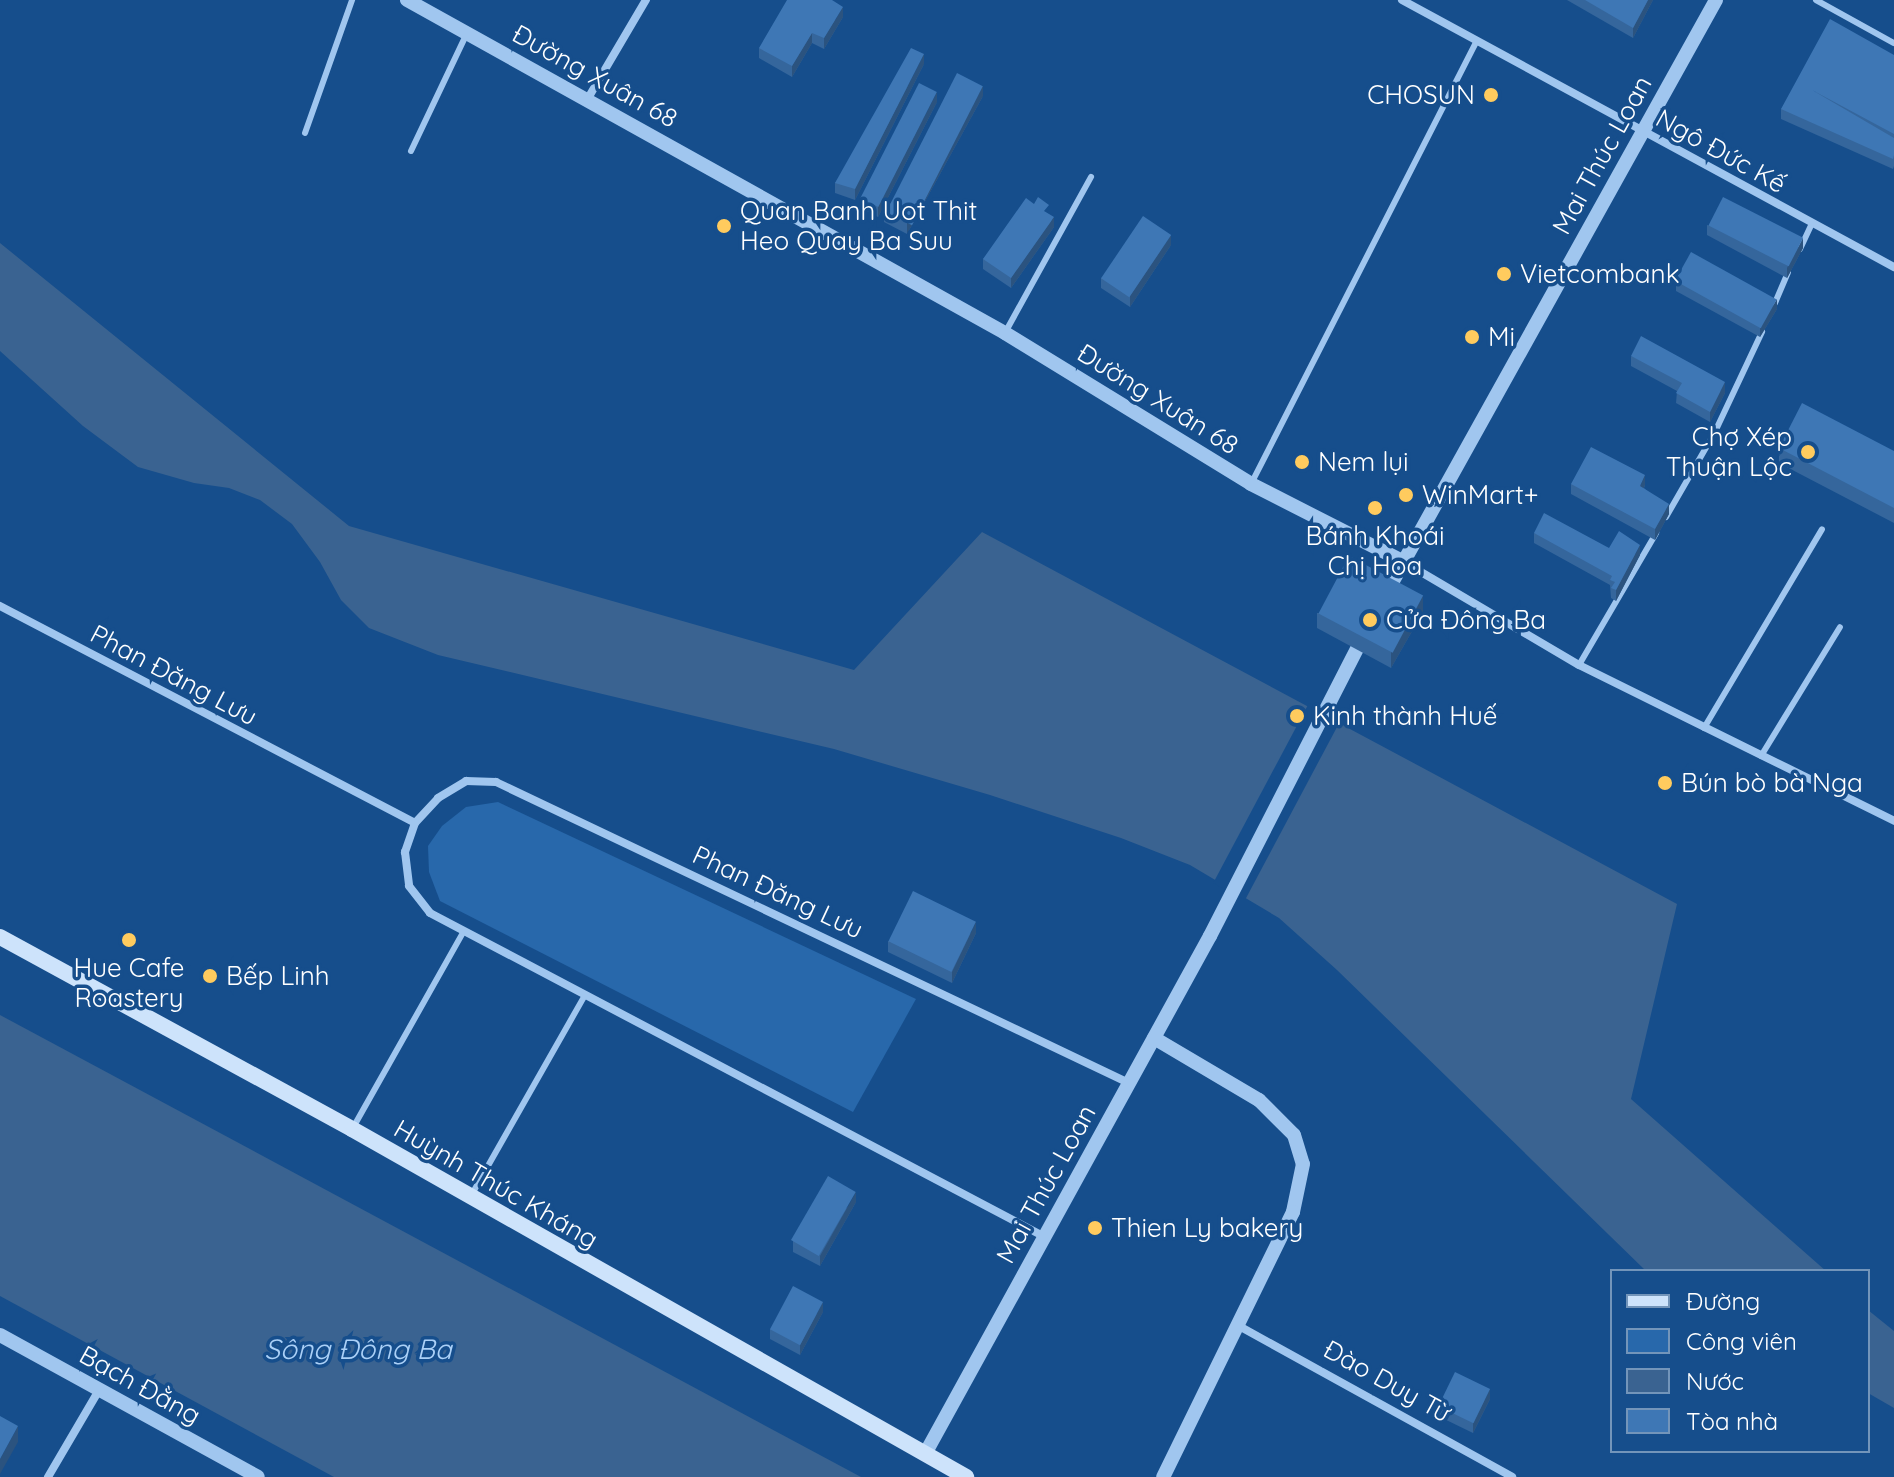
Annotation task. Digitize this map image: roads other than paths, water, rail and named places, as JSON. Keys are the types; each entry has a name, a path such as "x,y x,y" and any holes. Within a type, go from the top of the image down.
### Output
{"main road":[{"name":"Huỳnh Thúc Kháng","path":"0,937 352,1129 966,1477"}],"street":[{"name":"Đường Xuân 68","path":"407,0 1005,333 1251,484 1404,562 1579,665 1894,821"},
{"path":"587,100 646,0"},
{"name":"Ngô Đức Kế","path":"1402,0 1894,267"},
{"name":"Mai Thúc Loan","path":"925,1454 1210,936 1345,669 1716,0"},
{"name":"Phan Đăng Lưu","path":"0,606 415,823 438,798 466,781 496,782 1129,1083"},
{"path":"415,823 405,852 409,886 430,913 1045,1237"},
{"path":"1154,1038 1259,1100 1294,1135 1303,1164 1293,1212 1163,1477"},
{"name":"Đào Duy Từ","path":"1239,1326 1512,1477"},
{"name":"Bạch Đằng","path":"0,1335 258,1477"},
{"path":"48,1477 99,1390"}],"lane":[{"path":"305,133 352,0"},
{"path":"1816,0 1894,43"},
{"path":"411,151 468,32"},
{"path":"1251,484 1477,41"},
{"path":"1005,333 1091,177"},
{"path":"1799,251 1812,223"},
{"path":"1773,307 1792,265"},
{"path":"1579,665 1714,434 1766,321"},
{"path":"1704,728 1822,529"},
{"path":"1761,756 1840,627"},
{"path":"352,1129 464,931"},
{"path":"470,1197 585,995"}],"water":[{"path":"0,243 349,526 854,670 982,532 1677,904 1631,1099 1824,1269 1644,1269 1337,970 1279,918 1190,865 1121,838 990,795 834,749 438,655 369,628 341,600 320,562 292,524 260,500 229,488 194,483 138,467 83,426 0,351"},
{"name":"Sông Đông Ba","path":"0,1015 861,1477 334,1477 0,1296"},
{"path":"1870,1312 1894,1331 1894,1408 1870,1394"}],"place":[{"name":"CHOSUN","path":"1491,95"},
{"name":"Quan Banh Uot Thit Heo Quay Ba Suu","path":"724,226"},
{"name":"Vietcombank","path":"1504,274"},
{"name":"Mi","path":"1472,337"},
{"name":"Chợ Xép Thuận Lộc","path":"1808,452"},
{"name":"Nem lụi","path":"1302,462"},
{"name":"WinMart+","path":"1406,495"},
{"name":"Bánh Khoái Chị Hoa","path":"1375,508"},
{"name":"Cửa Đông Ba","path":"1370,620"},
{"name":"Kinh thành Huế","path":"1297,716"},
{"name":"Bún bò bà Nga","path":"1665,783"},
{"name":"Hue Cafe Roastery","path":"129,940"},
{"name":"Bếp Linh","path":"210,976"},
{"name":"Thien Ly bakery","path":"1095,1228"}]}
